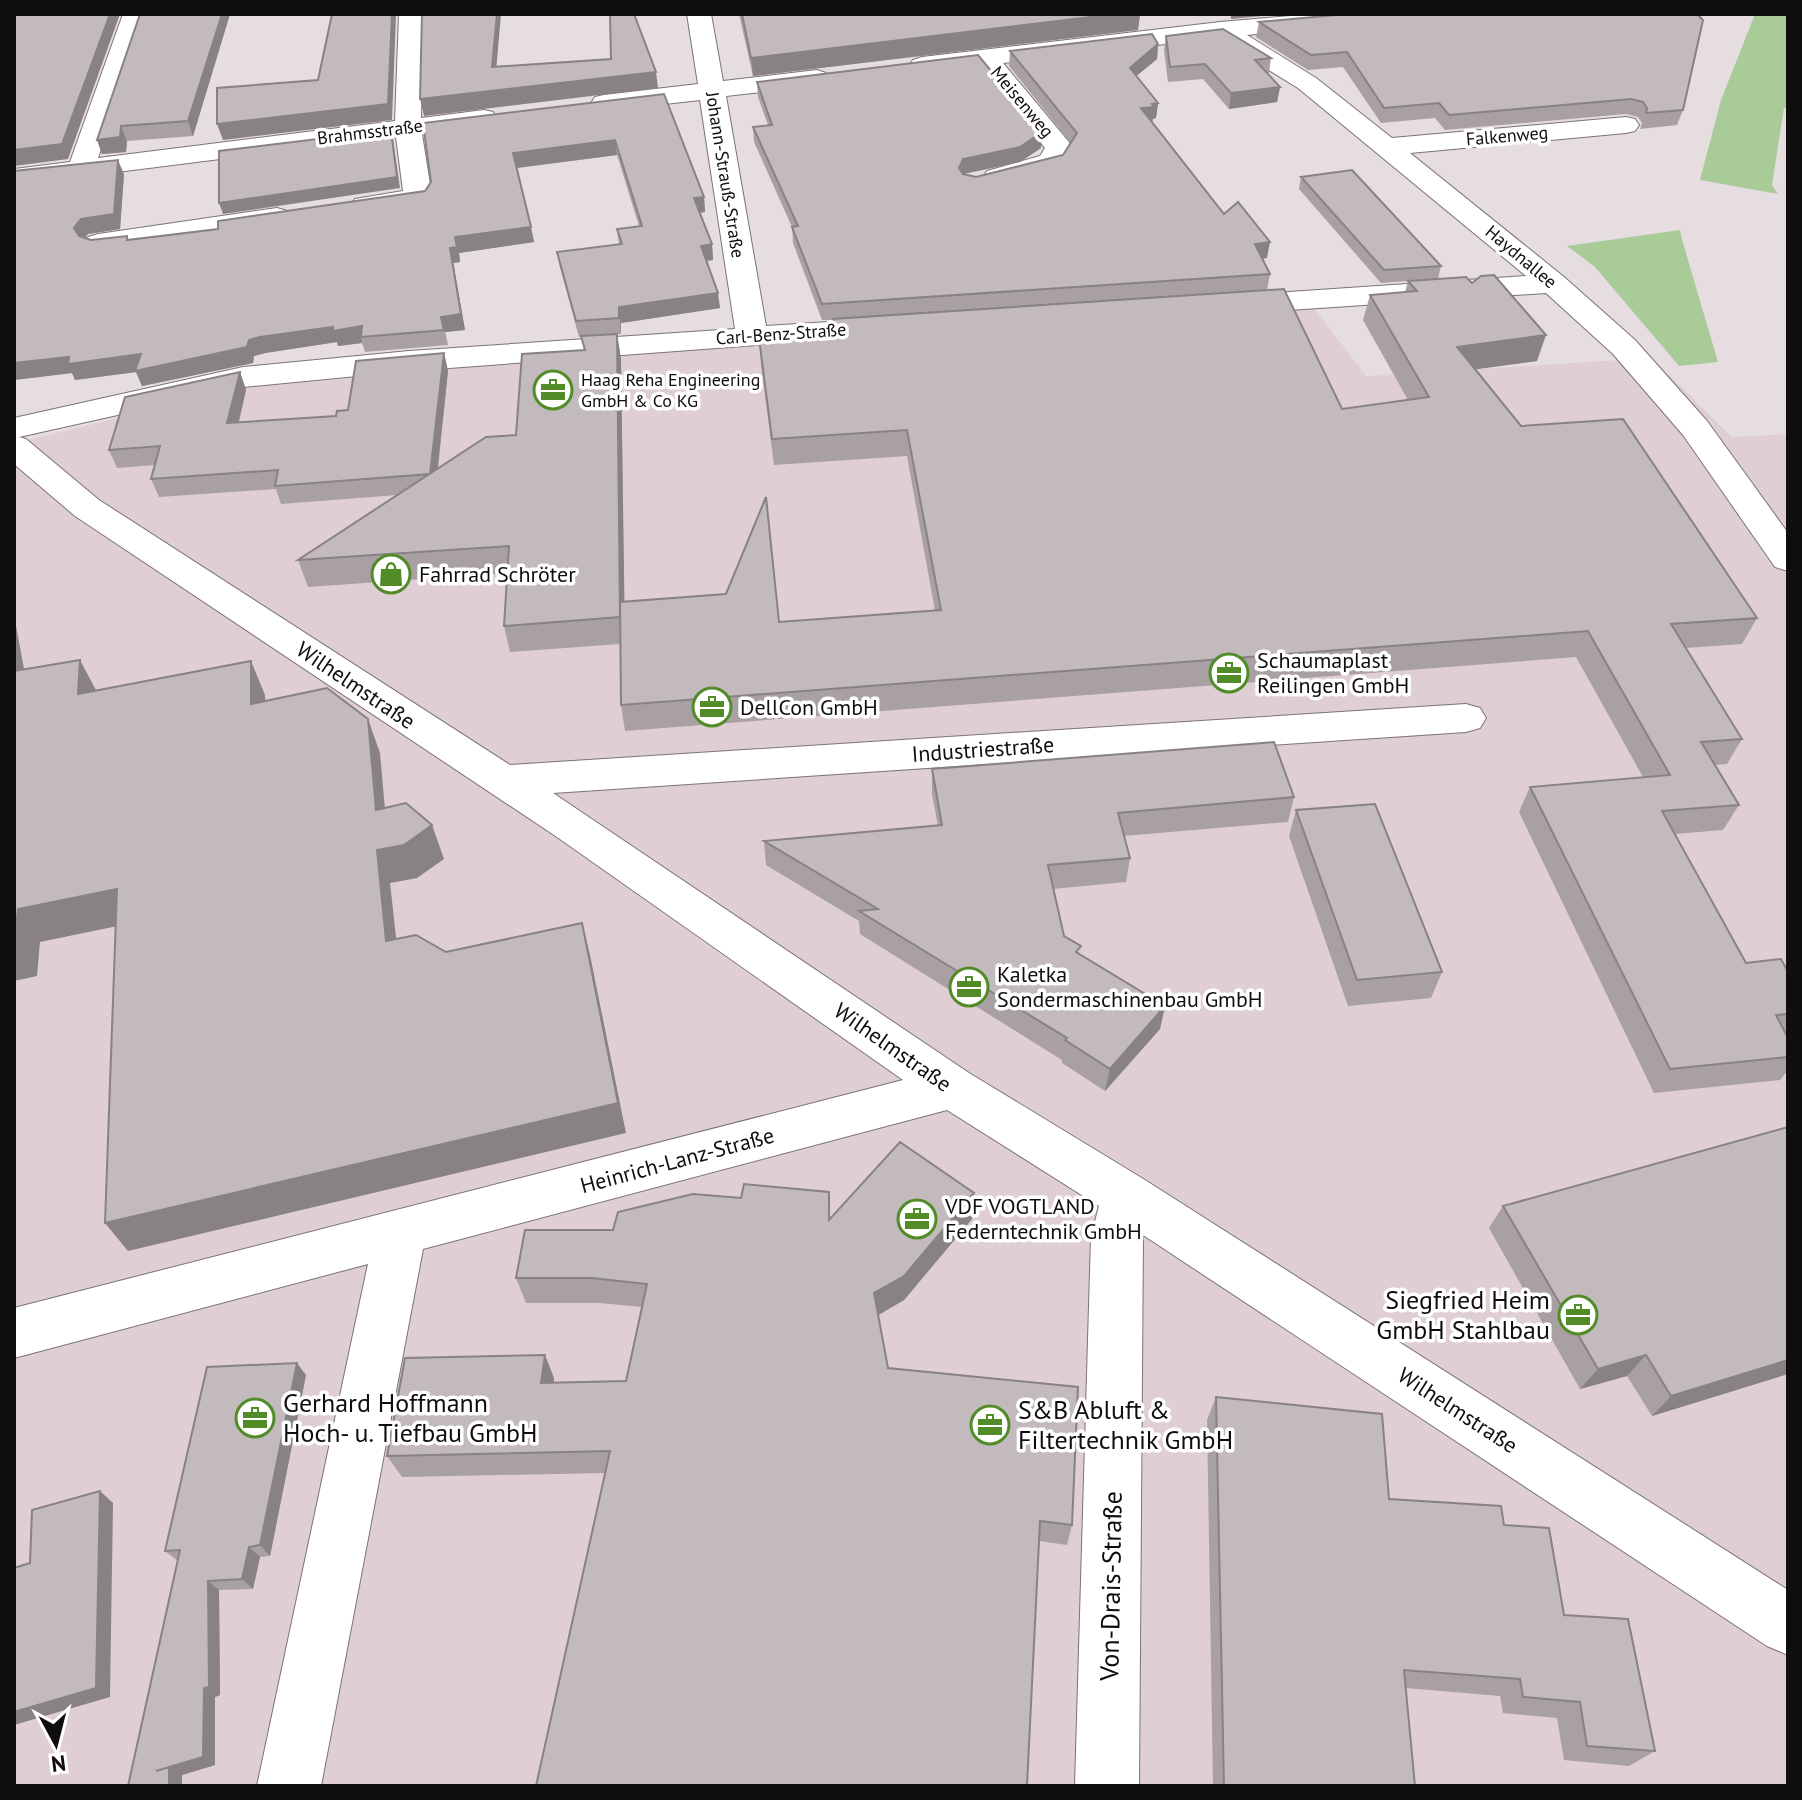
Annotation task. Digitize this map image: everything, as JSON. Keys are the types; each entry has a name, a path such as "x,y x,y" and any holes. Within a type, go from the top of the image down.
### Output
{"street":[{"path":"81,169 135,14"},
{"path":"342,208 418,197 408,127 411,14"},
{"name":"Johann-Strauß-Straße","path":"699,14 752,336"},
{"path":"894,68 985,58 1209,22 1394,14"},
{"name":"Haydnallee","path":"1209,22 1307,83 1553,283 1624,347 1695,428 1788,559"},
{"name":"Meisenweg","path":"975,182 1037,168 1051,162 1059,147 985,58"},
{"path":"575,107 848,74"},
{"name":"Brahmsstraße","path":"14,177 514,114"},
{"name":"Falkenweg","path":"1388,147 1626,125"},
{"path":"98,243 311,212"},
{"path":"1192,307 1553,283"},
{"name":"Carl-Benz-Straße","path":"14,428 243,377 925,324"},
{"name":"Wilhelmstraße","path":"14,446 87,508 650,879 952,1088 1127,1196 1788,1625"},
{"name":"Industriestraße","path":"500,781 1466,718"},
{"name":"Heinrich-Lanz-Straße","path":"14,1333 952,1088"},
{"name":"Von-Drais-Straße","path":"1107,1786 1117,1237 1127,1196"},
{"path":"289,1786 401,1232"}],"shaded area":[{"path":"1315,309 1366,376 1652,358 1732,437 1788,434 1788,1786 14,1786 14,430 28,440 241,388 757,341"}],"green space":[{"path":"1755,14 1788,14 1788,108 1784,108 1772,185 1778,194 1700,180 1721,100"},
{"path":"1680,230 1718,362 1679,366 1595,267 1567,246"}],"building":[{"path":"14,14 110,14 62,144 14,150"},
{"path":"140,14 222,14 188,121 121,126 120,137 97,140"},
{"path":"332,14 392,14 388,104 217,124 217,88 318,80"},
{"path":"422,14 497,14 492,67 611,59 610,14 634,14 656,72 420,99"},
{"path":"742,14 1116,14 751,58"},
{"path":"1347,14 1697,14 1703,20 1683,110 1646,113 1643,102 1631,99 1449,115 1439,103 1384,108 1347,52 1311,55 1259,22"},
{"path":"1223,29 1271,58 1255,60 1280,87 1231,93 1205,64 1170,67 1166,36"},
{"path":"1152,34 1158,44 1130,68 1158,103 1152,104 1154,107 1141,108 1224,214 1238,202 1270,242 1255,244 1270,274 822,304 792,227 798,226 753,127 772,125 757,82 978,55 1042,132 1020,147 963,159 959,168 963,174 976,177 1063,155 1077,133 1010,51"},
{"path":"664,94 704,197 694,198 712,244 701,246 718,293 619,307 619,318 576,321 557,252 622,244 617,229 642,226 615,140 513,153 531,227 455,237 457,247 450,248 461,314 441,317 444,330 361,337 362,326 333,331 333,327 260,337 249,340 247,347 135,371 141,354 68,364 69,357 14,363 14,171 118,160 114,214 81,219 74,228 79,236 91,240 127,236 127,240 218,229 218,221 425,191 431,182 423,123"},
{"path":"391,130 397,177 219,203 219,151"},
{"path":"1352,170 1441,266 1384,270 1301,177"},
{"path":"1494,275 1546,335 1457,347 1521,426 1623,419 1757,618 1671,624 1742,739 1701,742 1739,805 1662,811 1746,963 1781,959 1788,972 1788,1014 1776,1015 1788,1038 1788,1057 1670,1069 1530,787 1670,775 1588,631 621,705 620,602 726,594 766,497 779,622 941,610 907,430 772,439 759,338 839,333 833,319 1284,289 1342,409 1429,397 1370,295 1417,291 1408,281 1466,277 1472,283 1481,276"},
{"path":"617,334 620,617 504,626 509,546 298,560 486,437 516,435 522,354 585,350 581,336"},
{"path":"444,353 430,474 275,486 278,470 151,479 160,446 109,450 125,397 240,372 227,423 336,416 337,411 348,410 356,361"},
{"path":"80,660 78,694 251,661 251,704 327,688 368,719 376,810 406,803 432,825 404,845 377,850 386,941 416,935 446,952 582,923 618,1103 105,1223 117,889 18,909 14,944 14,671"},
{"path":"1274,742 1294,797 1118,813 1130,858 1048,865 1064,936 1081,946 1076,952 1165,1006 1110,1069 1065,1040 1067,1038 859,911 878,909 764,841 942,825 932,769"},
{"path":"1375,804 1442,972 1357,980 1296,810"},
{"path":"1788,1127 1788,1360 1671,1396 1646,1355 1598,1369 1503,1206"},
{"path":"900,1142 974,1193 904,1276 874,1293 888,1368 1078,1387 1072,1525 1040,1521 1027,1786 536,1786 610,1451 387,1456 405,1358 545,1355 541,1383 626,1381 647,1284 592,1278 516,1278 525,1230 613,1230 618,1212 693,1194 741,1198 744,1184 829,1192 829,1220"},
{"path":"297,1363 260,1545 249,1547 242,1579 208,1581 209,1687 204,1688 203,1757 169,1767 169,1786 128,1786 180,1550 165,1551 207,1367"},
{"path":"1216,1397 1382,1414 1389,1499 1501,1506 1504,1525 1549,1528 1564,1615 1628,1619 1655,1751 1587,1746 1580,1702 1523,1697 1520,1679 1404,1670 1415,1786 1224,1786"},
{"path":"100,1491 96,1688 14,1712 14,1568 30,1563 32,1510"}],"place":[{"name":"Haag Reha Engineering GmbH & Co KG","path":"553,390"},
{"name":"Fahrrad Schröter","path":"391,574"},
{"name":"Schaumaplast Reilingen GmbH","path":"1229,673"},
{"name":"DellCon GmbH","path":"712,707"},
{"name":"Kaletka Sondermaschinenbau GmbH","path":"969,987"},
{"name":"VDF VOGTLAND Federntechnik GmbH","path":"917,1219"},
{"name":"Siegfried Heim GmbH Stahlbau","path":"1578,1315"},
{"name":"Gerhard Hoffmann Hoch- u. Tiefbau GmbH","path":"255,1418"},
{"name":"S&B Abluft & Filtertechnik GmbH","path":"990,1425"}]}
